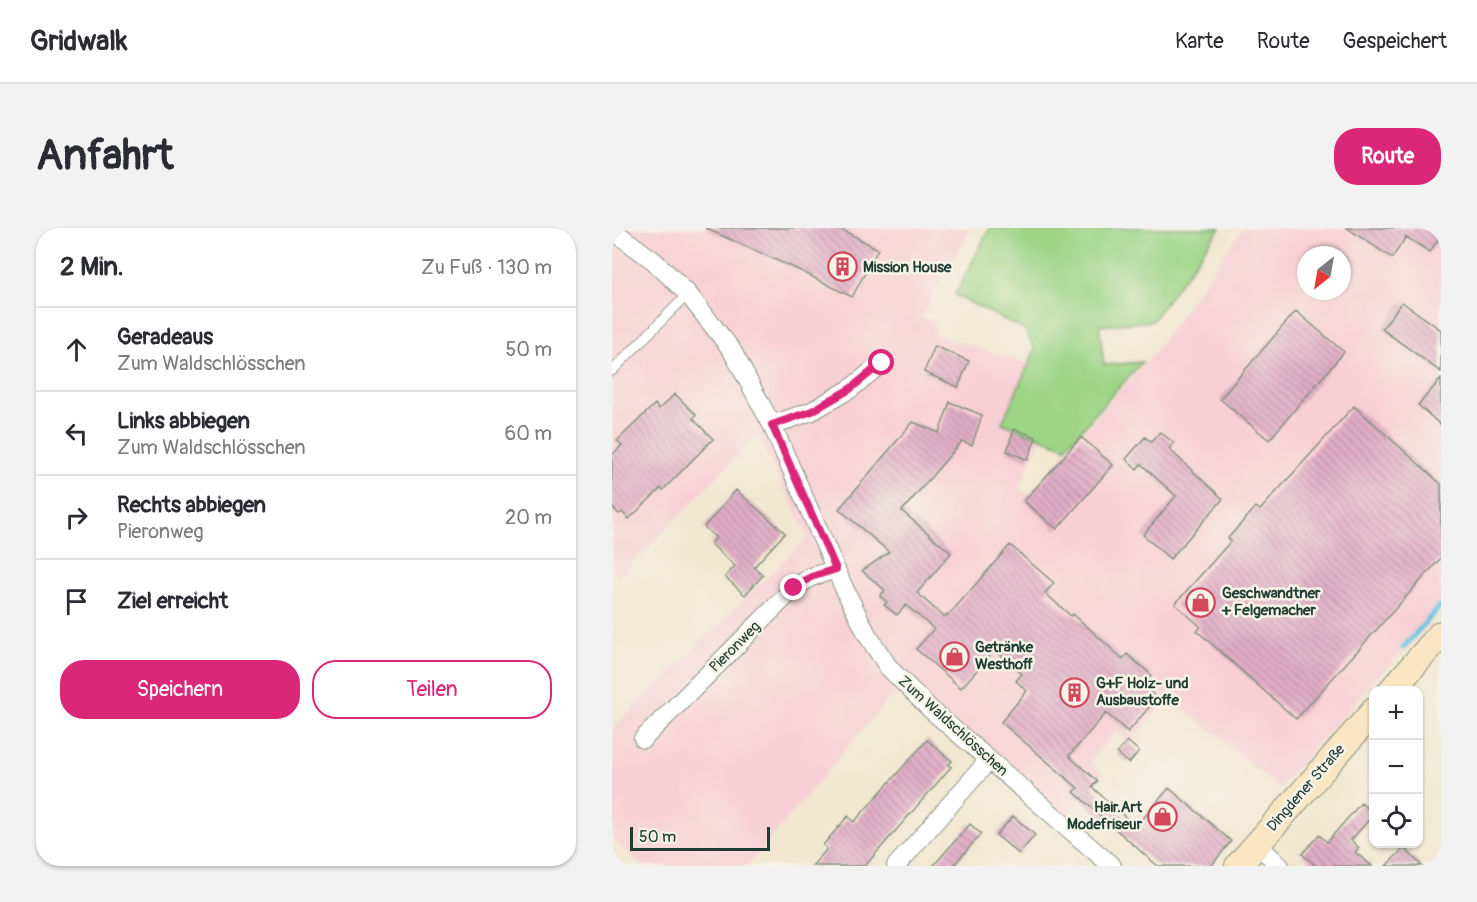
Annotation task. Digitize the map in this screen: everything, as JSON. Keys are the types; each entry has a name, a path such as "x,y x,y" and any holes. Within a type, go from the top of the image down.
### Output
{"main road":[{"path":"1396,686 1441,634"},
{"name":"Dingdener Straße","path":"1238,866 1369,717"}],"street":[{"name":"Zum Waldschlösschen","path":"612,230 654,261 688,294 731,349 772,425 868,636 889,668 930,709 1112,866"},
{"path":"772,425 812,411 850,389 882,363"},
{"name":"Pieronweg","path":"643,739 794,588 811,577 836,569"},
{"path":"896,866 989,760"},
{"path":"1257,844 1280,866"}],"lane":[{"path":"612,370 688,294"}],"shaded area":[{"path":"612,228 971,228 922,316 934,321 935,335 1030,364 1039,441 1019,488 1028,495 1154,353 1243,228 1441,228 1441,607 1279,788 1170,697 1130,743 1116,731 1090,761 1102,775 1063,819 918,692 891,696 747,866 643,866 612,839 612,729 808,537 758,435 619,577 612,570"}],"green space":[{"path":"990,228 1220,228 1152,321 1099,326 1104,365 1142,362 1066,447 1002,423 1035,350 1025,330 955,295"}],"building":[{"path":"705,228 839,228 878,249 852,297 803,272"},
{"path":"1347,228 1441,228 1441,235 1430,252 1406,237 1392,258"},
{"path":"1402,302 1441,330 1441,372 1382,329"},
{"path":"1296,311 1344,352 1269,440 1220,399"},
{"path":"935,346 969,361 958,387 924,372"},
{"path":"1441,379 1441,425 1418,405"},
{"path":"675,394 696,415 693,419 713,439 663,490 661,488 629,519 612,507 612,455 622,445 617,441 655,404 659,409"},
{"path":"950,402 982,415 972,445 962,441 902,511 951,553 917,593 944,617 947,614 948,616 1010,545 1054,583 1045,593 1071,616 1073,614 1123,659 1127,654 1151,675 1142,685 1157,698 1128,732 1106,713 1069,756 1097,781 1092,787 1136,827 1169,788 1231,841 1211,866 1158,866 1146,856 1074,792 1078,788 1001,722 1027,691 1016,681 1022,674 995,650 961,688 916,649 934,629 906,605 897,615 884,605 887,602 880,596 885,590 862,571 889,552 839,509 913,422 939,433"},
{"path":"1354,406 1441,484 1441,558 1296,719 1197,631 1201,627 1175,604 1231,541 1228,538 1256,507 1260,510"},
{"path":"1014,429 1036,437 1028,460 1007,451"},
{"path":"1160,432 1174,443 1169,449 1223,499 1170,559 1143,535 1176,496 1141,464 1137,469 1126,459 1145,437 1151,442"},
{"path":"1081,437 1113,465 1057,529 1024,501"},
{"path":"736,490 785,533 754,567 763,575 745,595 725,577 735,566 711,544 716,538 704,527"},
{"path":"927,740 952,761 948,765 951,767 865,866 812,866 827,849 823,845 848,816 854,822"},
{"path":"1127,741 1139,751 1129,763 1117,753"},
{"path":"1361,803 1369,810 1369,820 1351,840 1359,848 1355,852 1372,866 1316,866 1302,854 1319,835 1327,842"},
{"path":"1013,816 1035,835 1019,854 996,835"},
{"path":"970,824 981,834 953,866 933,866"},
{"path":"1404,848 1422,866 1386,866"}],"waterway":[{"path":"1403,648 1441,605"}],"place":[{"name":"Mission House","path":"842,267"},
{"name":"Geschwandtner + Felgemacher","path":"1201,602"},
{"name":"Getränke Westhoff","path":"954,656"},
{"name":"G+F Holz- und Ausbaustoffe","path":"1075,692"},
{"name":"Hair.Art Modefriseur","path":"1163,816"}],"route":[{"path":"794,588 811,577 836,569 772,425 812,411 850,389 882,363"}]}
